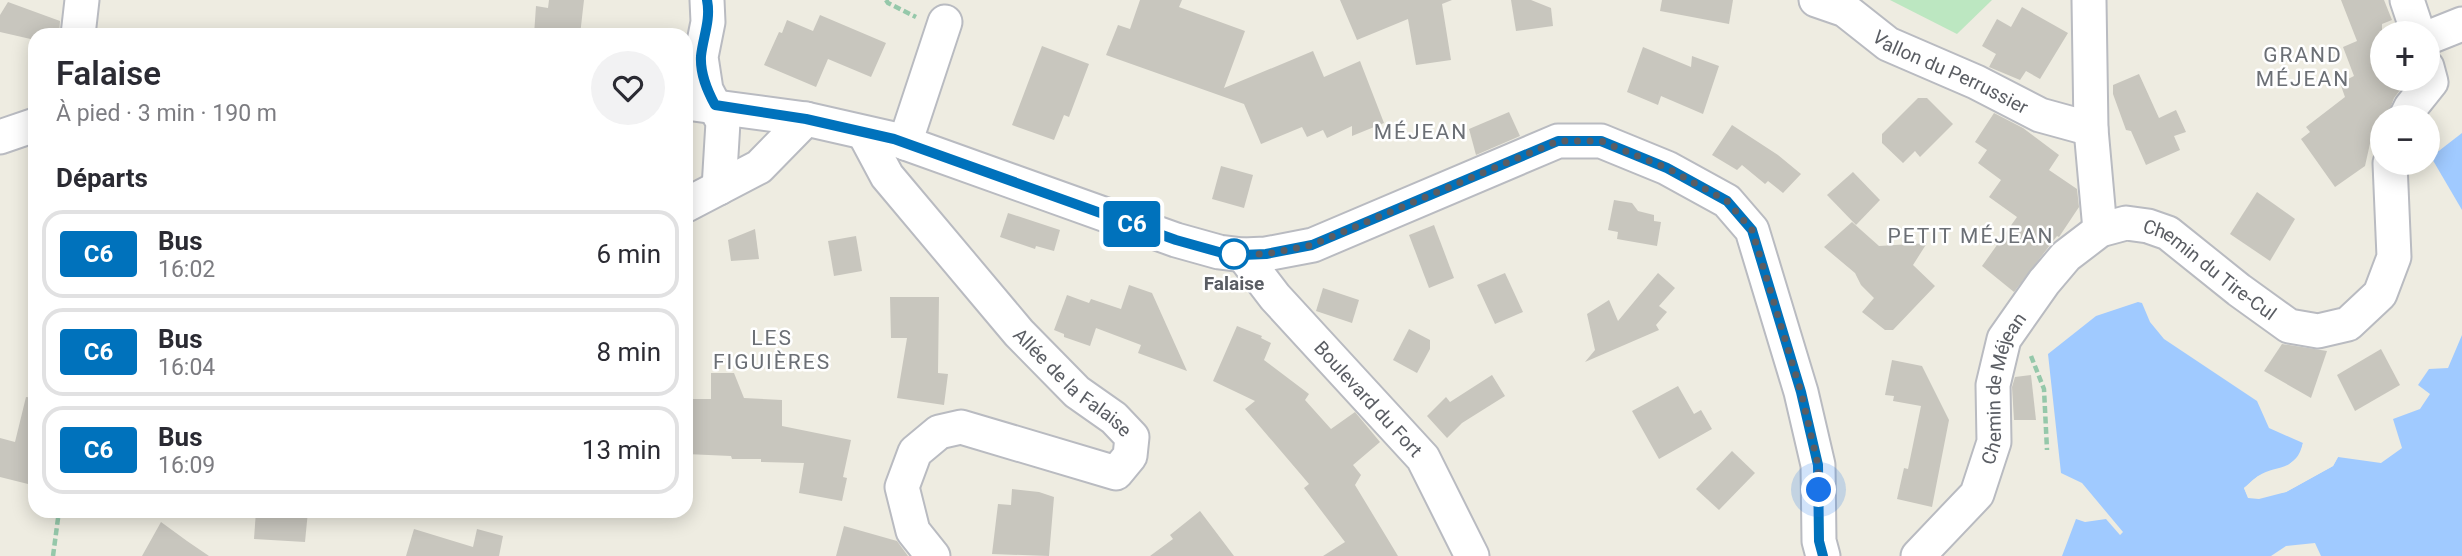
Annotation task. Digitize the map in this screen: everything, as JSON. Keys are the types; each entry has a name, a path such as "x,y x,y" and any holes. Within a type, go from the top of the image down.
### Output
{"street":[{"path":"79,28 82,0"},
{"path":"701,104 706,90 701,57 708,22 707,0"},
{"name":"Vallon du Perrussier","path":"1816,0 1845,10 1888,44 1976,82 2040,115 2091,129"},
{"path":"2088,0 2091,129 2100,230"},
{"path":"2407,0 2414,21"},
{"path":"905,143 945,22"},
{"path":"2440,33 2462,24"},
{"path":"701,104 806,119 905,143 1176,240 1219,252 1242,255 1266,254 1312,245 1558,141 1601,141 1667,168 1727,201 1752,230 1801,392 1818,465 1819,541 1824,556"},
{"path":"701,104 723,122 719,188"},
{"path":"693,201 759,167 806,119"},
{"path":"0,137 28,127"},
{"name":"Allée de la Falaise","path":"864,133 887,176 1019,333 1077,392 1114,418 1132,437 1130,456 1116,473 961,427 939,432 915,452 902,487 913,531 933,556"},
{"name":"Chemin du Tire-Cul","path":"2100,230 2126,223 2148,226 2168,233 2289,326 2318,331 2348,324 2380,294 2394,257 2391,175"},
{"name":"Chemin de Méjean","path":"1918,556 1978,494 1994,442 1993,386 2004,339 2066,256 2100,230"},
{"name":"Boulevard du Fort","path":"1242,255 1275,297 1423,458 1472,556"}],"path":[{"path":"2015,323 2039,372 2044,389 2047,450"},
{"path":"53,556 58,518"}],"green space":[{"path":"1890,0 1992,0 1957,34"}],"water":[{"path":"2462,133 2462,210 2440,172 2440,150"},
{"path":"2142,303 2150,322 2164,339 2257,401 2269,428 2303,443 2300,453 2290,464 2264,473 2244,488 2248,497 2286,492 2333,466 2338,457 2381,463 2402,448 2393,419 2420,409 2430,394 2418,385 2429,369 2448,368 2462,335 2462,556 2321,556 2315,543 2286,546 2271,556 2062,556 2076,519 2085,522 2106,519 2120,535 2123,532 2082,483 2061,473 2048,354 2096,316"}],"pier":[{"path":"2303,443 2306,443 2302,458 2288,471 2259,479 2248,489 2250,494 2259,495 2285,489 2330,463 2339,454 2333,466 2286,492 2259,499 2248,498 2244,488 2258,476 2286,467 2300,455"}],"building":[{"path":"549,0 584,0 581,28 534,28 536,6 548,8"},
{"path":"1140,0 1182,0 1179,7 1245,31 1224,88 1313,51 1324,77 1360,61 1384,123 1352,136 1352,126 1327,138 1323,130 1307,137 1302,127 1261,144 1244,104 1106,55 1118,25 1130,29"},
{"path":"1340,0 1452,0 1442,4 1451,60 1416,65 1408,19 1357,40"},
{"path":"1511,0 1531,0 1551,8 1553,26 1516,31"},
{"path":"1662,0 1733,0 1729,24 1660,11"},
{"path":"2341,0 2384,0 2392,20 2370,21 2370,91 2399,91 2391,105 2370,105 2370,144 2365,166 2335,187 2301,139 2310,132 2306,127 2345,97 2340,83 2354,76 2343,47 2357,41"},
{"path":"8,2 60,21 60,28 28,28 28,38 0,32 0,15"},
{"path":"2022,7 2068,33 2040,79 2026,71 2020,80 1989,67 1996,54 1982,46 1997,19 2011,27"},
{"path":"820,15 886,43 871,77 828,59 816,87 764,65 787,20 813,31"},
{"path":"1042,46 1089,64 1069,117 1064,115 1054,140 1012,125"},
{"path":"1643,47 1691,67 1692,56 1719,66 1703,114 1661,96 1658,105 1627,92"},
{"path":"2139,74 2159,118 2176,110 2186,132 2174,136 2180,150 2146,165 2131,131 2126,130 2113,94 2113,85"},
{"path":"1918,98 1927,98 1953,124 1920,157 1915,151 1903,163 1882,143 1882,134"},
{"path":"1509,112 1520,136 1476,155 1469,129"},
{"path":"1994,113 2023,128 2059,155 2049,170 2077,189 2079,207 2059,237 2057,236 2014,292 1982,266 2017,217 1989,197 2001,180 1978,163 1987,150 1975,142"},
{"path":"1732,125 1778,155 1801,174 1783,193 1768,181 1765,184 1742,165 1737,170 1712,155"},
{"path":"1221,166 1253,175 1244,208 1212,199"},
{"path":"1853,172 1880,200 1856,225 1827,195"},
{"path":"2257,192 2295,219 2270,261 2230,234"},
{"path":"1614,200 1632,203 1638,211 1654,215 1654,221 1661,222 1657,246 1617,239 1618,232 1608,230"},
{"path":"1008,213 1060,230 1054,251 1036,246 1035,249 1000,237"},
{"path":"1852,222 1879,246 1927,243 1913,265 1935,286 1893,330 1885,330 1862,312 1874,298 1861,285 1855,273 1824,247"},
{"path":"1434,225 1454,278 1429,288 1409,235"},
{"path":"755,229 759,259 731,261 728,240"},
{"path":"856,236 862,271 834,276 828,241"},
{"path":"1505,273 1523,312 1495,324 1477,285"},
{"path":"1658,273 1675,288 1659,306 1667,312 1656,325 1659,330 1585,362 1595,350 1587,314 1609,300 1618,321"},
{"path":"1129,285 1152,293 1187,371 1138,353 1141,345 1096,328 1090,346 1064,337 1064,334 1054,330 1067,295 1089,303 1091,299 1121,309"},
{"path":"1323,288 1359,300 1352,323 1316,311"},
{"path":"890,297 939,297 938,373 948,374 944,405 897,398 907,338 891,338"},
{"path":"1237,326 1262,336 1261,338 1271,343 1264,360 1309,394 1305,400 1331,429 1355,412 1380,442 1353,465 1361,475 1355,485 1398,556 1323,556 1345,542 1304,488 1309,484 1245,409 1255,401 1213,381"},
{"path":"1409,329 1430,340 1430,349 1417,373 1393,360"},
{"path":"2282,344 2327,351 2311,398 2264,371"},
{"path":"2381,349 2400,385 2355,411 2337,375"},
{"path":"1892,360 1922,366 1949,420 1932,507 1897,499 1904,468 1908,469 1921,406 1893,401 1894,396 1885,395"},
{"path":"711,373 734,373 744,398 782,400 782,426 851,440 843,477 847,478 842,501 799,493 804,463 761,462 761,459 693,454 693,399 711,399"},
{"path":"1492,375 1505,396 1462,423 1447,438 1427,416 1446,397 1450,402"},
{"path":"2031,375 2036,420 2014,420 2012,387 2015,377"},
{"path":"1678,386 1694,414 1701,410 1712,429 1659,459 1632,411"},
{"path":"28,397 28,484 0,477 0,438 15,442"},
{"path":"1732,451 1755,473 1719,510 1696,489"},
{"path":"1012,489 1039,492 1054,497 1049,556 992,554 998,504 1011,505"},
{"path":"1200,511 1234,556 1150,556 1173,539 1170,535"},
{"path":"256,518 307,518 305,542 254,539"},
{"path":"161,522 187,541 209,556 142,556"},
{"path":"844,526 897,541 908,556 836,556"},
{"path":"414,529 473,547 477,529 503,536 499,556 406,556"}],"bus line":[{"name":"C6","path":"707,0 708,22 701,57 706,90 715,105 806,119 894,139 1176,240 1219,252 1266,254 1312,245 1558,141 1601,141 1667,168 1727,201 1752,230 1801,392 1818,465 1819,541 1823,556"}],"place":[{"name":"Falaise","path":"1234,254"}],"district":[{"name":"GRAND MÉJEAN","path":"2303,67"},
{"name":"MÉJEAN","path":"1421,132"},
{"name":"PETIT MÉJEAN","path":"1971,236"},
{"name":"LES FIGUIÈRES","path":"772,350"}],"route":[{"path":"1234,254 1266,254 1312,245 1558,141 1601,141 1667,168 1727,201 1752,230 1801,392 1818,465 1819,490"}]}
